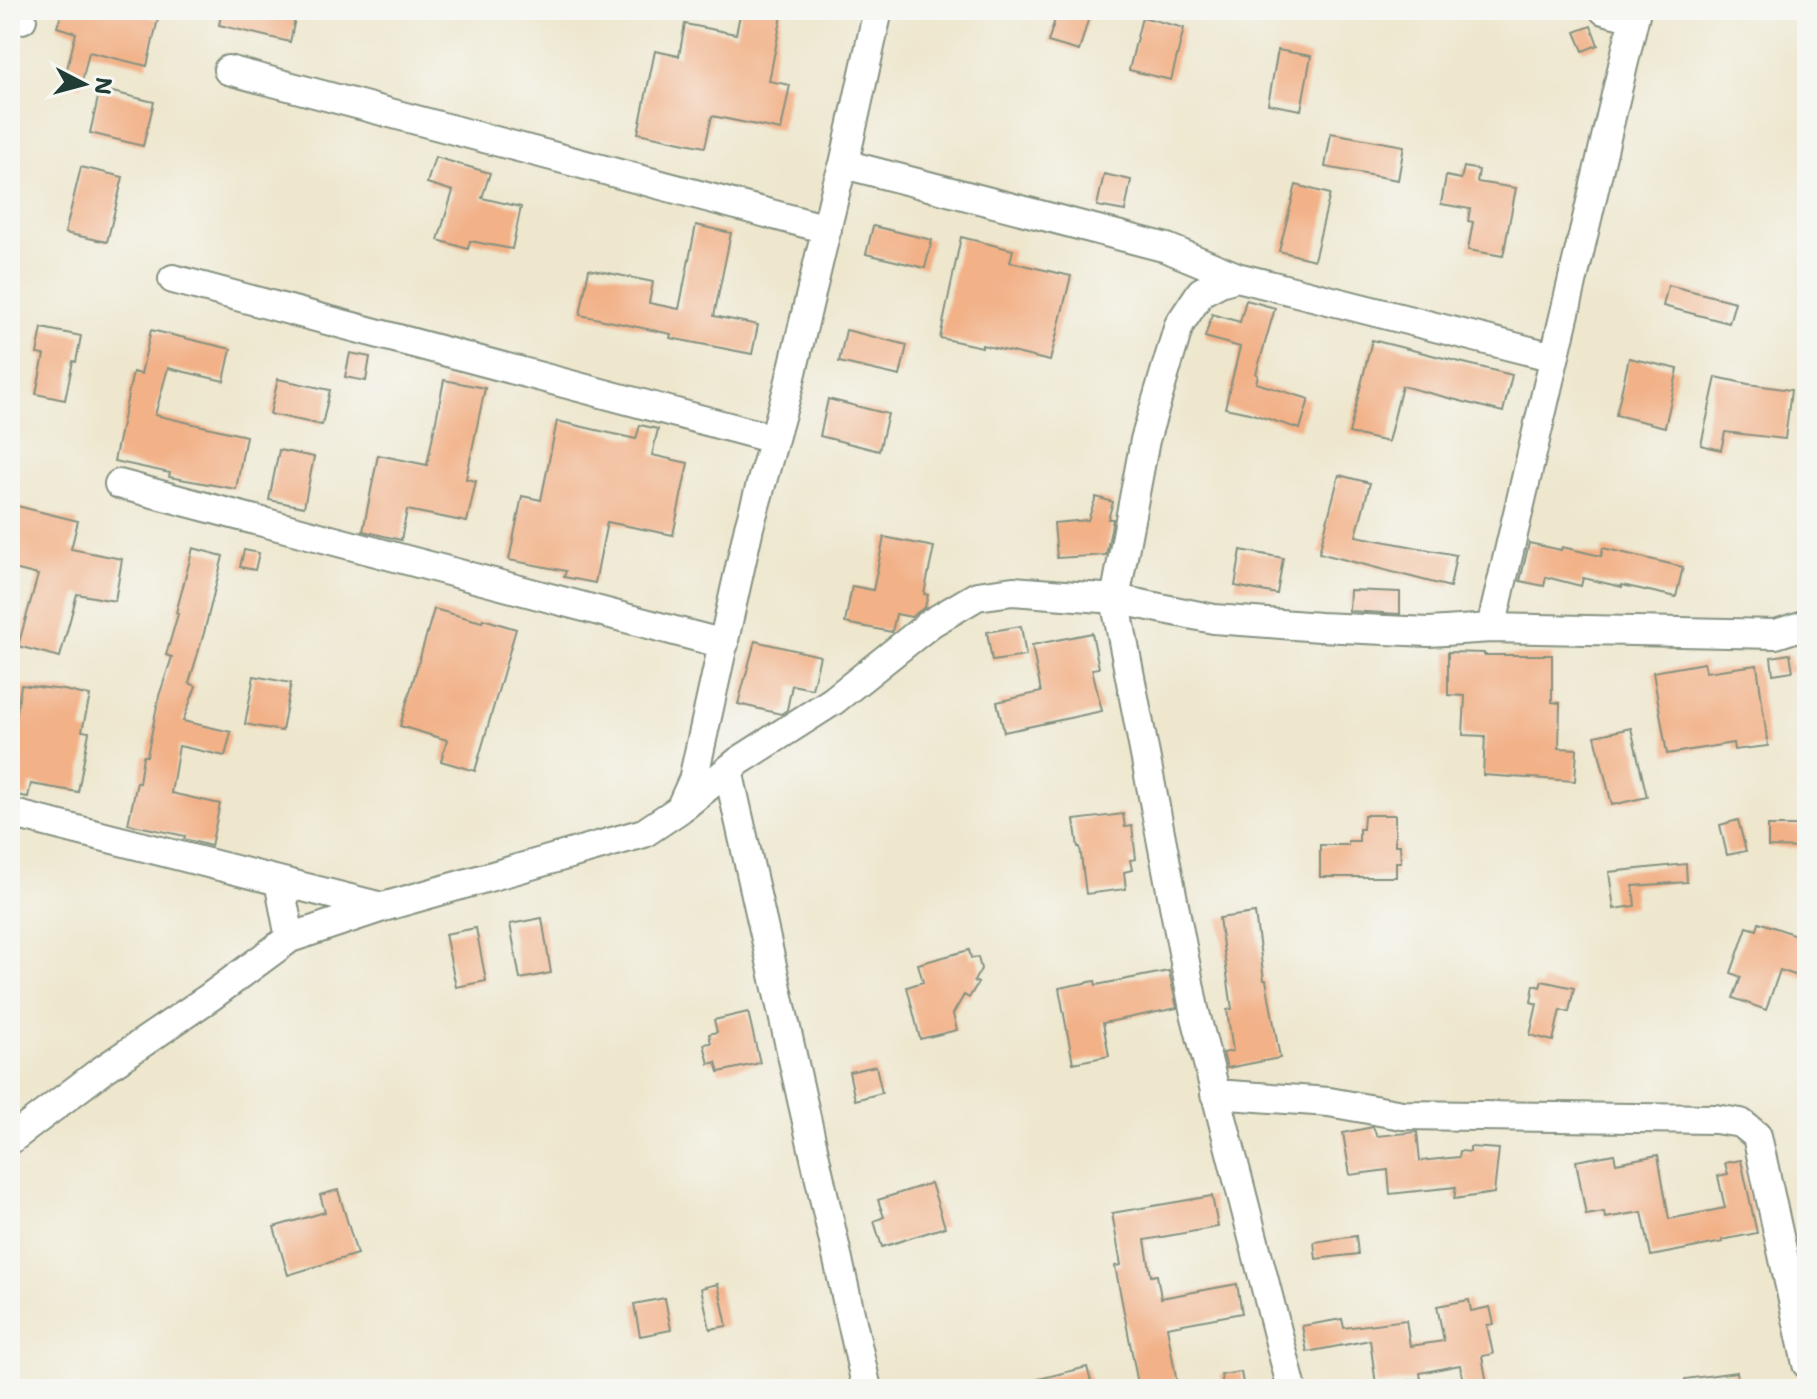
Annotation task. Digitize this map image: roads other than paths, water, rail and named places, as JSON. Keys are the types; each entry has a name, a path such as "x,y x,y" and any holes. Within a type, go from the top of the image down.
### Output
{"street":[{"path":"680,809 693,780 749,527 788,389 844,164 878,10"},
{"path":"1491,628 1634,14 1604,10"},
{"path":"228,70 827,229"},
{"path":"844,164 1167,248 1237,277 1554,357"},
{"path":"1167,248 1182,263 1195,302"},
{"path":"1237,277 1201,292 1179,325 1145,440 1115,599 1194,1009 1292,1389"},
{"path":"173,279 774,439"},
{"path":"119,484 724,644"},
{"path":"10,1140 101,1071 290,938 383,907 644,833 680,809 739,761 833,701 931,623 977,596 1013,591 1115,599 1214,619 1429,632 1491,628 1776,634 1807,624"},
{"path":"728,770 867,1389"},
{"path":"10,813 383,907"},
{"path":"279,881 290,938"},
{"path":"1215,1094 1329,1102 1402,1115 1715,1119 1741,1123 1757,1136 1807,1364"}]}
